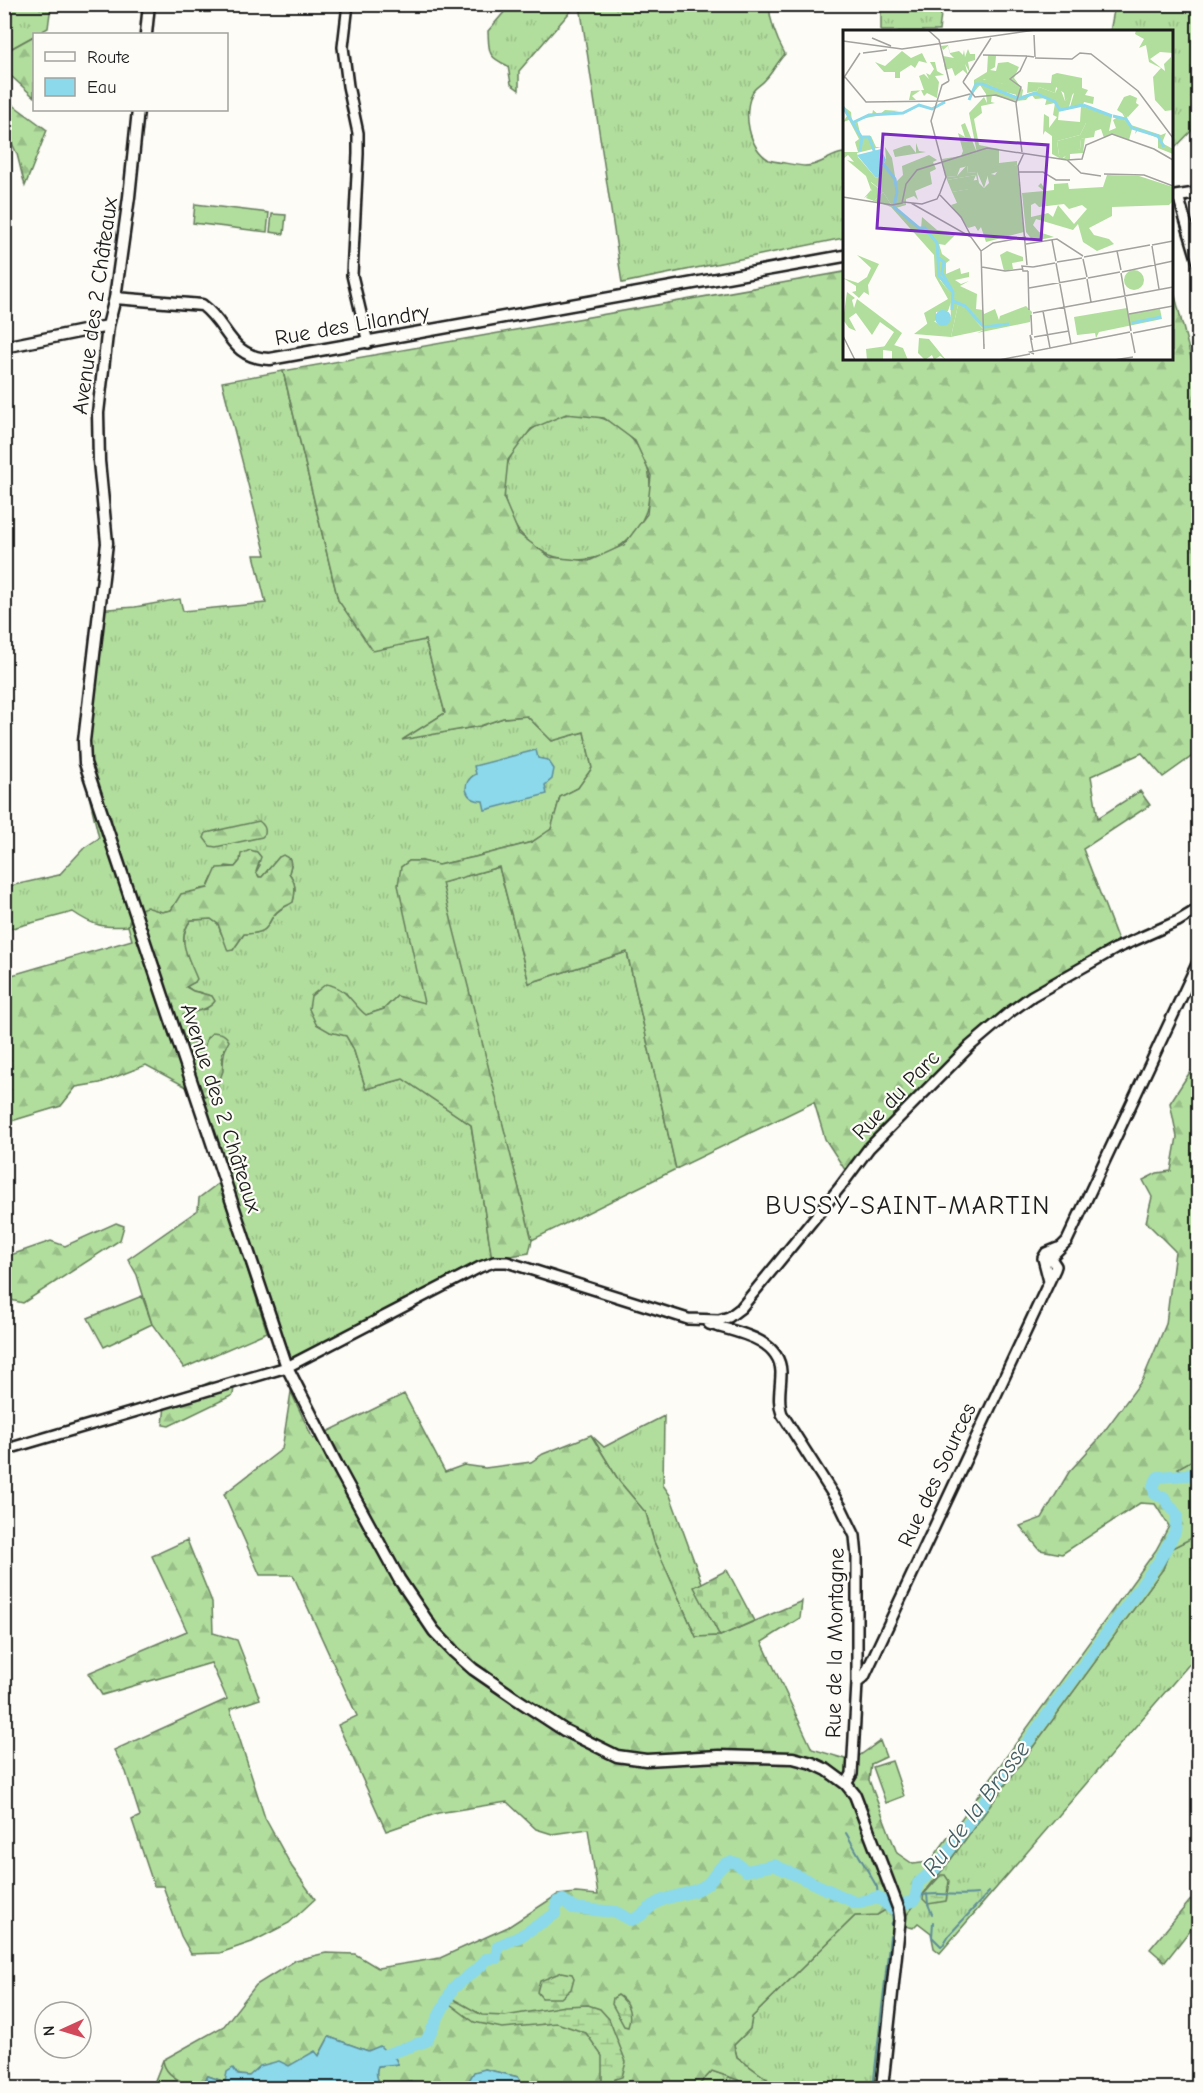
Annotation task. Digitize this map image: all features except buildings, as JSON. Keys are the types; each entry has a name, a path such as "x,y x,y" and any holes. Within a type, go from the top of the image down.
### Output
{"main road":[{"path":"146,33 149,4"},
{"name":"Avenue des 2 Châteaux","path":"138,111 129,197 115,298 108,326 98,413 99,461 107,543 84,741 85,763 287,1366 340,1471 399,1579 434,1631 453,1652 474,1669 564,1730 617,1756 646,1760 719,1756 793,1758 826,1770 846,1785"},
{"path":"1175,197 1198,193"},
{"name":"Rue des Lilandry","path":"115,298 202,305 212,312 234,345 249,356 258,359 285,358 843,256"},
{"path":"4,347 108,326"},
{"path":"846,1785 855,1795 899,1910 899,1938 882,2088"}],"street":[{"path":"348,4 343,47 358,133 352,275 368,343"},
{"path":"1175,197 1198,262"},
{"name":"Rue du Parc","path":"701,1321 724,1319 741,1308 869,1148 970,1046 1032,996 1115,949 1171,925 1198,909"},
{"name":"Rue des Sources","path":"857,1683 864,1677 1056,1266 1052,1260 1053,1256 1067,1241 1198,962"},
{"path":"4,1450 287,1366 480,1267 494,1263 507,1262 688,1319 701,1321"},
{"name":"Rue de la Montagne","path":"701,1321 748,1336 769,1346 775,1352 781,1368 779,1404 782,1414 806,1449 852,1528 857,1544 857,1683 852,1774 846,1785"}],"green space":[{"path":"5,5 51,5 48,28 39,33 33,33 33,36 5,52"},
{"path":"51,5 95,5 94,11"},
{"path":"206,5 242,5 242,10 206,12"},
{"path":"536,5 576,5 519,71 519,90 511,84 508,66 491,53 488,31 506,10 526,9"},
{"path":"580,5 769,5 774,30 785,54 768,77 752,93 748,110 749,130 756,147 769,160 805,166 843,153 843,238 622,283"},
{"path":"881,5 942,5 939,30 881,30"},
{"path":"1115,5 1197,5 1198,124 1173,150 1173,30 1110,30"},
{"path":"33,37 33,96 11,76 4,84 5,52"},
{"path":"5,99 47,130 25,186 17,154 5,128"},
{"path":"195,204 269,213 267,232 193,223"},
{"path":"272,214 286,215 284,234 270,232"},
{"path":"843,272 843,360 1173,360 1173,288 1198,385 1198,752 1163,777 1142,753 1091,776 1098,818 1140,791 1150,805 1083,849 1119,943 1028,993 866,1146 847,1173 825,1139 814,1102 676,1169 627,952 529,983 499,867 442,883 532,1240 529,1253 492,1259 471,1125 403,1079 366,1089 353,1048 346,1036 330,1032 316,1024 309,1009 311,996 326,984 333,986 344,992 366,1015 384,1009 397,996 424,1003 398,885 401,867 409,861 438,865 475,857 532,842 551,829 560,797 578,788 592,768 584,732 552,741 527,716 503,718 480,726 402,740 445,713 425,640 373,651 338,600 283,371","holes":["566,414 604,418 635,441 651,476 647,514 624,545 589,561 550,557 519,534 504,499 508,460 531,429"]},
{"path":"283,371 338,600 353,620 401,644 425,639 445,713 404,739 480,726 503,718 527,716 552,741 584,732 592,768 578,788 560,797 551,830 532,842 438,865 409,861 401,867 425,1004 397,996 384,1009 366,1015 355,1007 346,993 330,1032 346,1035 353,1048 366,1089 403,1079 471,1125 492,1259 291,1358 267,1332 189,1087 209,1095 220,1078 227,1046 207,1038 204,1048 196,1048 183,1015 207,1009 202,993 186,986 195,982 184,943 186,928 191,920 211,919 218,924 221,933 233,950 244,934 261,932 268,926 275,914 293,902 295,887 289,873 291,865 279,857 262,877 259,877 256,872 260,865 240,861 235,867 226,866 211,879 208,888 200,889 171,910 162,912 146,908 133,912 128,926 99,925 73,912 5,930 5,887 59,875 84,848 99,838 79,754 95,610 135,607 180,599 183,611 266,603 254,555 266,555 222,382"},
{"path":"577,414 605,420 628,436 644,459 650,487 644,515 628,538 605,554 577,560 549,554 526,538 510,515 504,487 510,459 526,436 549,420"},
{"path":"259,821 265,830 262,837 216,847 210,846 204,838 206,833"},
{"path":"250,850 257,852 261,857 256,872 259,877 262,877 279,857 283,855 290,859 289,873 295,887 293,902 274,914 268,926 261,932 244,934 233,950 228,951 218,924 211,919 191,920 184,934 187,956 197,979 186,987 212,996 215,1001 205,1009 183,1015 195,1048 204,1048 207,1038 213,1032 226,1036 229,1041 222,1054 223,1071 217,1087 209,1095 203,1096 146,1065 100,1083 76,1087 61,1106 5,1123 5,977 132,940 128,926 132,912 146,907 162,912 171,910 181,894 208,888 217,868 235,867 240,861 241,854"},
{"path":"499,867 529,983 627,952 676,1169 532,1240 441,883"},
{"path":"1190,1072 1198,1092 1198,1457 1178,1468 1198,1483 1198,1531 1190,1539 1170,1549 1163,1569 951,1859 905,1917 887,1909 877,1915 855,1916 752,2017 750,2029 734,2045 737,2057 779,2088 749,2088 738,2080 712,2071 696,2088 525,2088 518,2077 485,2069 468,2082 470,2088 415,2088 411,2081 380,2085 377,2076 378,2066 398,2064 395,2058 383,2051 368,2051 329,2037 318,2057 315,2052 289,2067 249,2076 238,2075 225,2082 208,2076 200,2088 191,2088 170,2074 163,2060 224,2026 256,1985 296,1960 326,1953 355,1954 378,1968 440,1958 508,1927 557,1895 576,1893 598,1895 588,1829 552,1834 536,1829 507,1802 438,1813 386,1831 338,1725 357,1716 293,1575 260,1575 224,1494 282,1449 291,1392 313,1439 404,1394 445,1472 464,1465 485,1468 531,1462 543,1454 591,1435 619,1481 646,1513 654,1542 696,1637 720,1636 802,1601 800,1618 762,1642 812,1749 852,1761 880,1741 886,1757 871,1764 869,1780 897,1853 913,1864 930,1862 1156,1550 1169,1526 1155,1504 1140,1503 1062,1554 1040,1550 1020,1526 1042,1518 1069,1472 1097,1441 1143,1379 1166,1324 1175,1251 1146,1222 1152,1197 1143,1180 1157,1173 1171,1171 1177,1137 1170,1103"},
{"path":"220,1182 267,1332 184,1368 152,1324 137,1275 128,1259 198,1210 199,1198"},
{"path":"116,1223 124,1226 120,1240 23,1303 11,1300 5,1294 5,1257 51,1241 65,1246"},
{"path":"142,1296 152,1324 104,1347 88,1318"},
{"path":"210,1382 234,1387 233,1395 169,1426 163,1425 165,1405"},
{"path":"664,1416 663,1485 670,1495 702,1583 695,1587 720,1636 696,1637 654,1542 646,1513 619,1481 591,1435 604,1447"},
{"path":"1198,1457 1198,1483 1177,1468"},
{"path":"1198,1531 1198,1654 940,1953 934,1948 931,1933 918,1923 913,1928 905,1926 905,1917 951,1859 1163,1569 1170,1549 1190,1539"},
{"path":"187,1540 212,1602 213,1633 237,1640 260,1699 230,1709 265,1818 292,1867 315,1899 289,1923 252,1942 220,1953 191,1954 181,1936 163,1886 154,1886 132,1820 140,1816 126,1772 114,1750 227,1699 211,1663 102,1695 88,1673 187,1631 152,1556"},
{"path":"727,1570 754,1621 720,1636 694,1587"},
{"path":"892,1761 904,1796 886,1803 873,1767"},
{"path":"941,1875 945,1875 949,1881 946,1901 928,1904 923,1899 924,1894"},
{"path":"1198,1891 1198,1920 1165,1962 1150,1949"},
{"path":"887,1909 898,1914 878,2088 779,2088 737,2057 734,2045 750,2029 752,2017 855,1916 877,1915"},
{"path":"562,1972 572,1974 574,1978 571,1989 561,1998 542,1998 537,1992 540,1981"},
{"path":"618,1995 629,2009 628,2027 624,2026 612,2004 613,1998"},
{"path":"453,1999 482,2015 505,2016 565,2006 588,2005 600,2009 609,2019 626,2062 622,2077 615,2079 613,2088 602,2088 602,2056 586,2033 557,2023 502,2028 474,2022 450,2004"},
{"path":"163,2060 170,2074 191,2088 152,2088"},
{"path":"712,2071 738,2080 749,2088 696,2088"}],"water":[{"path":"536,750 538,758 548,760 554,769 552,779 545,785 547,794 485,810 483,801 468,795 466,786 471,777 476,774 474,766"},
{"path":"329,2037 368,2051 380,2046 395,2058 398,2064 378,2066 377,2076 380,2085 411,2081 415,2088 200,2088 208,2076 225,2082 227,2072 233,2068 238,2075 249,2076 260,2066 279,2061 289,2066 315,2051 319,2056"},
{"path":"485,2069 518,2077 525,2088 470,2088 468,2082 474,2072"}],"waterway":[{"name":"Ru de la Brosse","path":"373,2059 426,2041 453,1988 482,1965 486,1959 496,1958 498,1946 519,1937 555,1914 557,1902 563,1900 573,1908 616,1912 631,1920 639,1917 658,1902 701,1888 723,1865 732,1862 746,1871 774,1865 856,1903 878,1897 891,1908 915,1900 918,1883 936,1868 1159,1561 1175,1532 1177,1515 1164,1498 1155,1494 1153,1486 1158,1477 1198,1474"},
{"path":"846,1833 877,1887 878,1897"},
{"path":"933,1922 932,1937 941,1946 989,1892"},
{"path":"927,1894 932,1914"},
{"path":"917,1896 978,1894"},
{"path":"891,1908 893,1921 891,1925"},
{"path":"873,2088 890,1936"}],"district":[{"name":"BUSSY-SAINT-MARTIN","path":"908,1206"}]}
